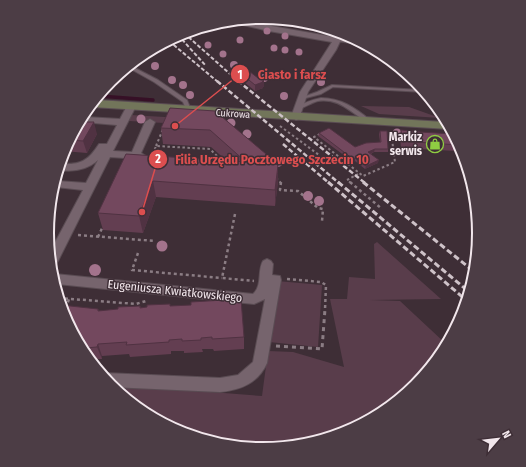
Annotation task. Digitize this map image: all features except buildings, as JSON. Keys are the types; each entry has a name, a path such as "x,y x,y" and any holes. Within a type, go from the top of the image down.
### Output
{"street":[{"path":"248,24 276,30 331,35"},
{"path":"297,112 305,90 332,50 337,38"},
{"name":"Cukrowa","path":"98,104 189,110 297,112 372,121 442,126"},
{"path":"65,167 76,167 92,162 118,122 131,106"},
{"path":"87,120 118,122"},
{"path":"55,256 107,154 118,122"},
{"path":"135,156 150,122"},
{"path":"107,154 152,157"},
{"path":"60,184 90,186"},
{"name":"Eugeniusza Kwiatkowskiego","path":"59,279 254,299 259,298 263,294 270,279 267,264"},
{"path":"113,380 231,384 242,381 258,368 260,363 264,345 270,279"}],"lane":[{"path":"133,69 156,81 185,101 189,110"},
{"path":"302,98 319,93 332,86 417,91"},
{"name":"Cukrowa","path":"297,112 305,103 313,101 333,101 346,105 360,116 372,121"}],"path":[{"path":"152,157 165,122"},
{"path":"325,132 314,137 363,176 395,162 389,122"},
{"path":"277,124 319,155"},
{"path":"156,146 210,149 227,166"},
{"path":"360,173 347,180 382,208"},
{"path":"275,177 281,182 280,190 298,191 318,208 323,209 322,221"},
{"path":"222,278 235,214"},
{"path":"98,236 104,223"},
{"path":"129,239 131,232"},
{"path":"66,234 156,241"},
{"path":"138,253 132,270 258,281 278,278 321,282 326,285 322,349 319,350 264,345"},
{"path":"139,311 139,304 144,288"},
{"path":"64,299 139,304 146,301 153,302"},
{"path":"67,306 69,299"}],"shaded area":[{"path":"361,106 409,107 437,118 379,114"},
{"path":"131,115 215,120 164,123 129,121"},
{"path":"377,242 441,299 370,300 400,301 442,341 421,372 411,382 391,400 368,415 343,427 317,436 277,443 249,443 209,436 183,427 147,408 135,400 118,385 262,396 268,351 293,352 344,367 330,299 347,299 349,277 375,279 374,244"},
{"path":"277,281 322,285 318,347 269,342"}],"waterway":[{"path":"104,96 153,100"}],"railway":[{"path":"189,38 239,82"},
{"path":"183,40 206,66"},
{"path":"173,45 218,82"},
{"path":"217,81 339,183"},
{"path":"238,81 365,183"},
{"path":"283,144 329,183"},
{"path":"328,182 462,297"},
{"path":"338,182 465,288"},
{"path":"363,182 469,268"}],"place":[{"name":"Ciasto i farsz","path":"175,126"},
{"name":"Markiz serwis","path":"435,144"},
{"name":"Filia Urzędu Pocztowego Szczecin 10","path":"142,212"}]}
